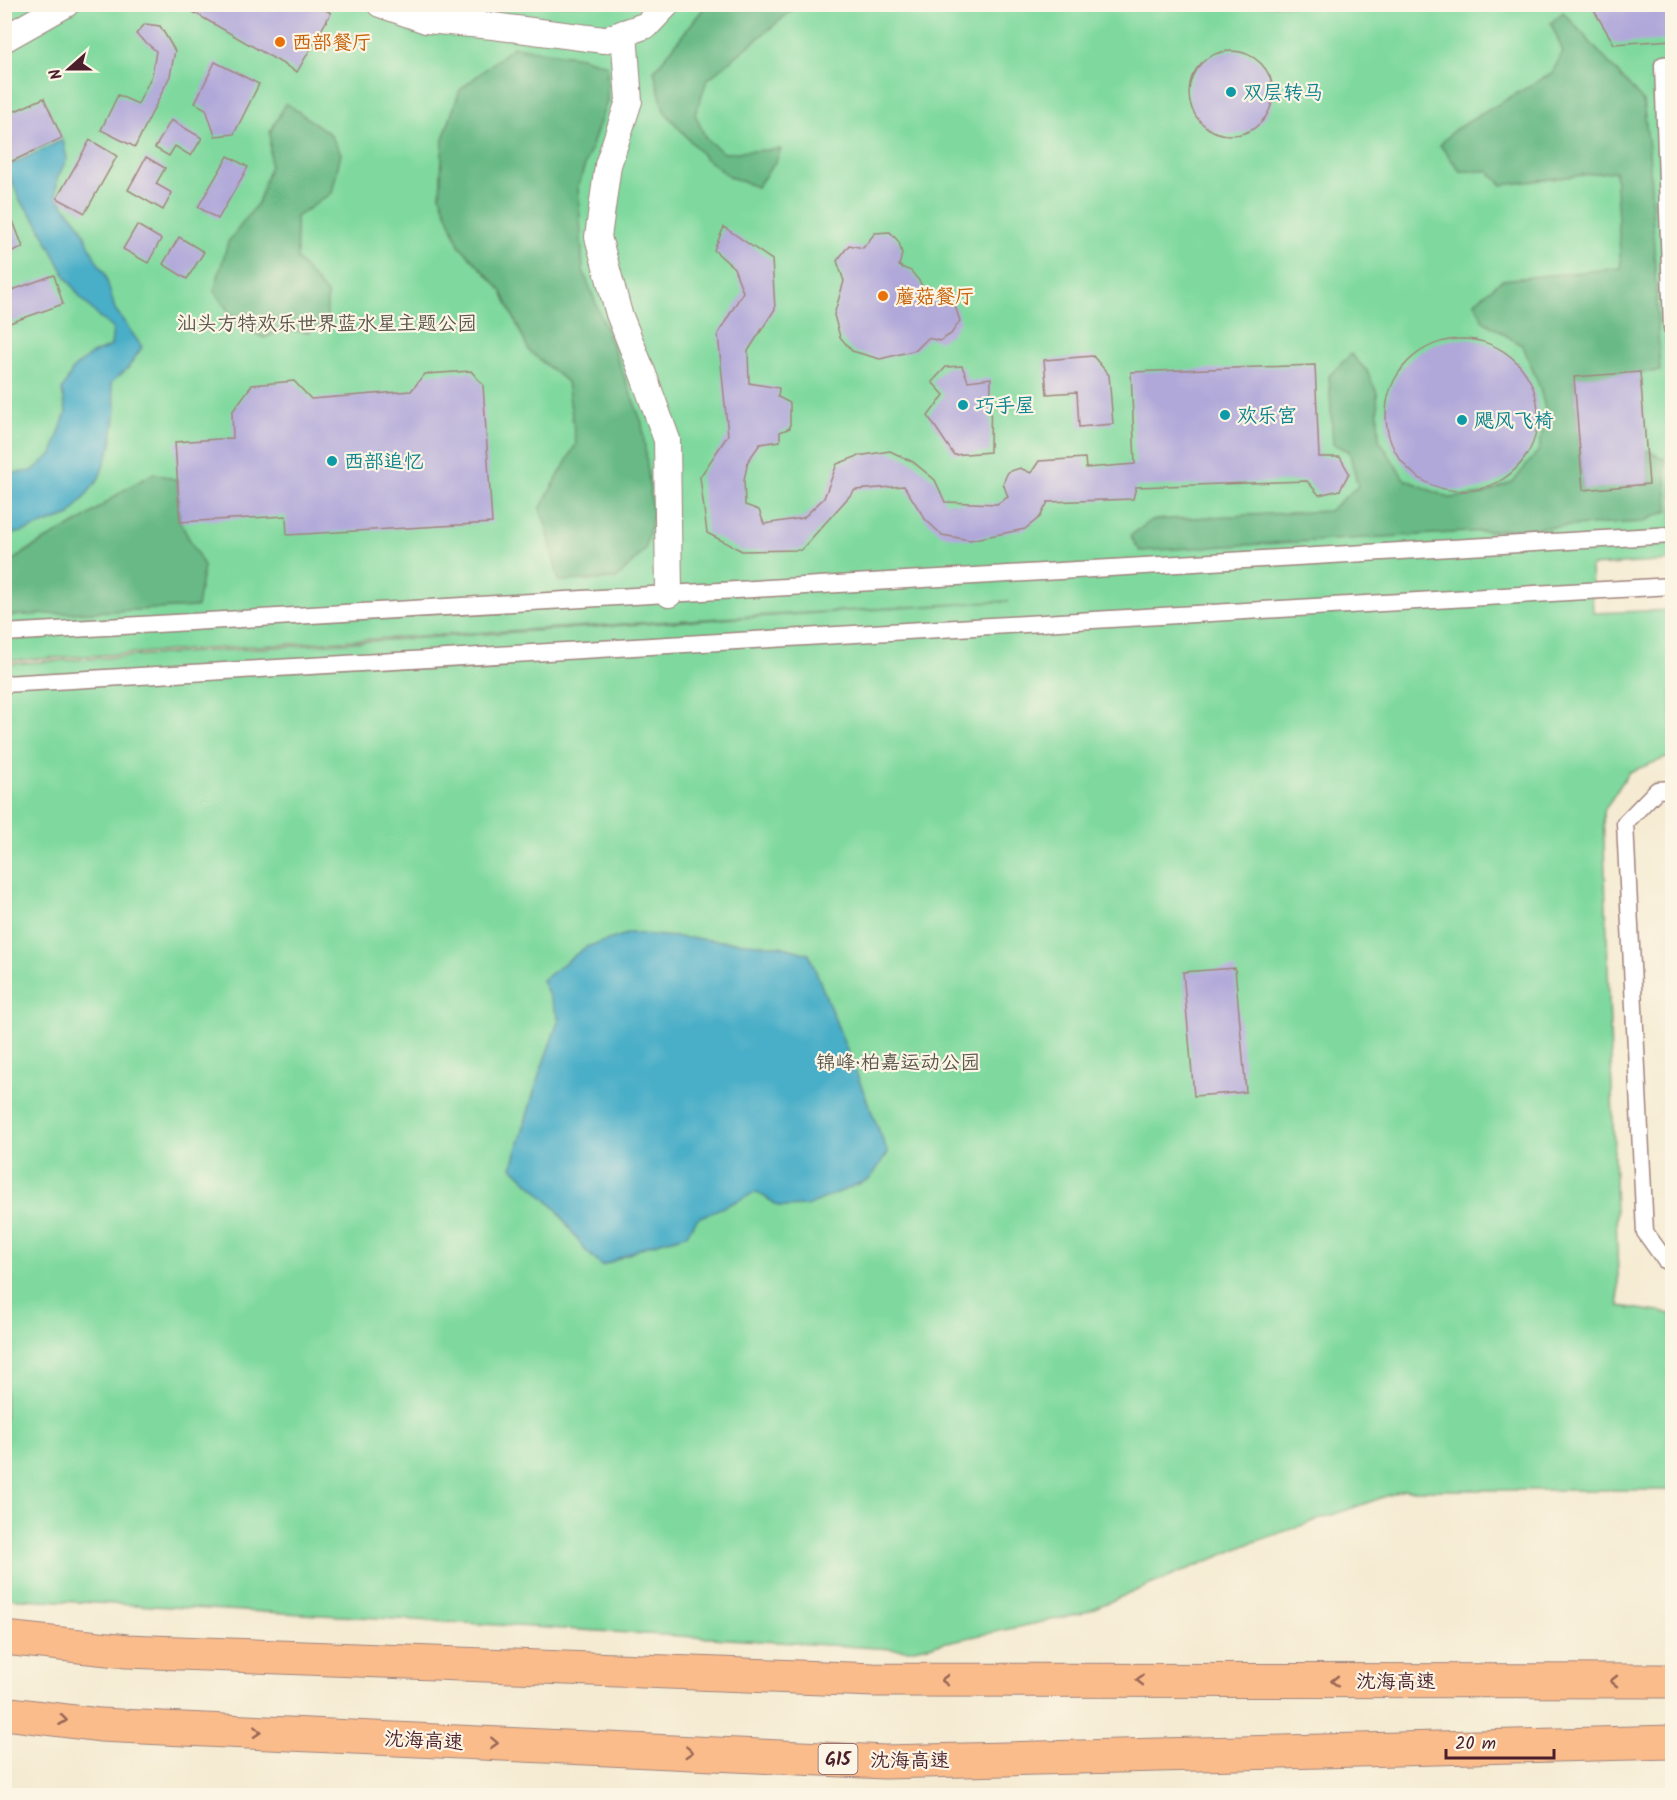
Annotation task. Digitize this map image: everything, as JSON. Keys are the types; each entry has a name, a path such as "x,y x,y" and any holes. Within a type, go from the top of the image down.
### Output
{"highway":[{"name":"沈海高速","path":"4,1638 127,1651 874,1680 1672,1681"},
{"name":"沈海高速","path":"4,1713 100,1725 885,1762 1672,1742"}],"street":[{"path":"4,39 66,4"},
{"path":"380,4 426,20 604,40 647,25 667,4"},
{"path":"624,33 628,101 608,165 598,237 619,314 644,374 667,440 669,594"}],"lane":[{"path":"1672,64 1663,65 1672,328"},
{"path":"4,633 1672,535"},
{"path":"4,684 1672,586"},
{"path":"1672,789 1657,790 1625,823 1645,1232 1665,1260 1672,1263"}],"green space":[{"path":"707,4 793,4 795,8 707,80 695,114 706,139 724,153 781,149 776,161 757,187 730,177 705,158 664,111 654,71"},
{"path":"5,5 1672,5 1672,561 1591,566 1593,613 1672,610 1672,757 1629,772 1603,812 1619,1306 1672,1314 1672,1490 1404,1490 1251,1543 1080,1614 909,1650 5,1598 5,664 1009,601 5,661"},
{"path":"1563,12 1643,101 1649,149 1660,371 1574,378 1583,489 1649,484 1646,450 1665,459 1668,511 1642,522 1140,551 1130,536 1152,520 1329,511 1358,486 1349,451 1333,444 1329,376 1351,354 1367,371 1377,393 1379,439 1404,479 1449,498 1484,494 1514,481 1539,450 1546,413 1540,388 1523,346 1483,321 1475,302 1502,280 1621,268 1615,171 1502,185 1488,171 1460,171 1440,145 1454,130 1552,73 1563,52 1551,23"},
{"path":"513,47 581,57 607,65 607,101 578,186 583,270 642,423 653,515 645,550 616,579 559,581 540,509 576,444 567,382 529,351 501,290 459,245 440,196 443,139 460,90"},
{"path":"286,103 330,134 341,153 332,193 296,217 297,259 327,294 327,318 309,332 283,330 264,338 238,325 214,291 228,242 258,203 270,166 270,132"},
{"path":"154,473 177,480 180,522 204,566 197,607 5,616 4,566 36,545 82,520 124,490"}],"water":[{"path":"63,140 67,159 57,179 56,196 80,225 105,274 115,309 142,347 128,368 111,383 116,409 111,446 98,480 70,515 22,532 5,535 5,468 14,473 32,471 52,454 66,412 62,390 73,369 90,355 111,346 113,328 81,298 66,277 37,222 20,200 6,167"},
{"path":"630,933 780,946 809,954 888,1153 870,1179 807,1206 780,1207 757,1192 698,1218 686,1235 646,1246 602,1266 583,1248 558,1211 512,1167 539,1075 559,1019 542,980 586,947"}],"building":[{"name":"西部餐厅","path":"179,4 316,4 331,13 297,72"},
{"path":"1590,4 1672,4 1672,40 1614,44"},
{"path":"145,24 160,26 175,51 170,76 135,147 101,130 118,95 138,104 152,75 156,51 136,34"},
{"name":"双层转马","path":"1231,51 1247,54 1261,63 1270,77 1273,93 1270,109 1261,123 1247,132 1231,135 1215,132 1201,123 1192,109 1189,93 1192,77 1201,63 1215,54"},
{"path":"215,62 259,84 234,134 215,136 206,109 195,103"},
{"path":"44,98 62,138 4,165 4,116"},
{"path":"171,120 202,138 191,156 175,146 169,156 155,148"},
{"path":"90,140 117,156 85,213 57,198"},
{"path":"228,156 248,167 218,219 198,207"},
{"path":"146,157 165,168 156,184 172,193 163,210 128,190"},
{"path":"13,221 23,247 4,254 4,224"},
{"path":"137,225 161,239 148,263 123,249"},
{"path":"724,227 772,260 775,309 748,351 749,383 779,388 778,397 790,403 790,428 780,432 780,441 760,444 748,461 744,480 745,505 759,510 764,524 803,518 824,498 837,464 858,456 890,451 913,462 935,480 945,502 997,504 1008,497 1003,483 1008,472 1020,468 1031,473 1039,461 1085,458 1086,468 1135,464 1131,372 1315,365 1319,457 1340,457 1349,473 1340,490 1319,495 1307,481 1136,487 1133,499 1048,502 1040,517 1025,529 970,540 942,535 925,519 904,486 855,490 801,550 742,551 707,533 700,477 728,435 718,334 743,292 734,268 714,250"},
{"name":"蘑菇餐厅","path":"890,232 899,242 902,254 899,266 911,271 920,282 925,293 925,304 941,299 955,306 960,321 951,334 940,341 928,338 916,350 880,359 852,351 840,337 834,315 844,281 837,261 849,245 863,248 875,233"},
{"path":"179,237 204,252 187,279 163,264"},
{"path":"54,275 63,304 4,325 4,293"},
{"name":"飓风飞椅","path":"1462,339 1477,340 1491,345 1516,361 1532,386 1537,400 1537,430 1532,444 1516,469 1491,485 1477,490 1462,491 1447,490 1433,485 1408,469 1392,444 1387,430 1386,415 1387,400 1392,386 1408,361 1433,345 1447,340"},
{"path":"1093,356 1109,375 1113,424 1079,427 1077,392 1047,394 1044,360"},
{"name":"巧手屋","path":"962,366 968,381 991,378 990,452 954,455 928,416 944,395 932,382 946,367"},
{"name":"西部追忆","path":"471,371 483,385 492,523 287,535 286,516 180,522 175,442 233,438 232,412 252,385 294,381 311,399 411,391 425,374"},
{"path":"1640,372 1649,484 1583,490 1574,377"},
{"path":"1235,968 1246,1092 1194,1096 1183,972"}],"place":[{"name":"西部餐厅","path":"280,42"},
{"name":"双层转马","path":"1231,92"},
{"name":"蘑菇餐厅","path":"883,296"},
{"name":"巧手屋","path":"963,405"},
{"name":"欢乐宫","path":"1225,415"},
{"name":"飓风飞椅","path":"1462,420"},
{"name":"西部追忆","path":"332,461"}],"park label":[{"name":"汕头方特欢乐世界蓝水星主题公园","path":"327,323"},
{"name":"锦峰·柏嘉运动公园","path":"898,1062"}]}
